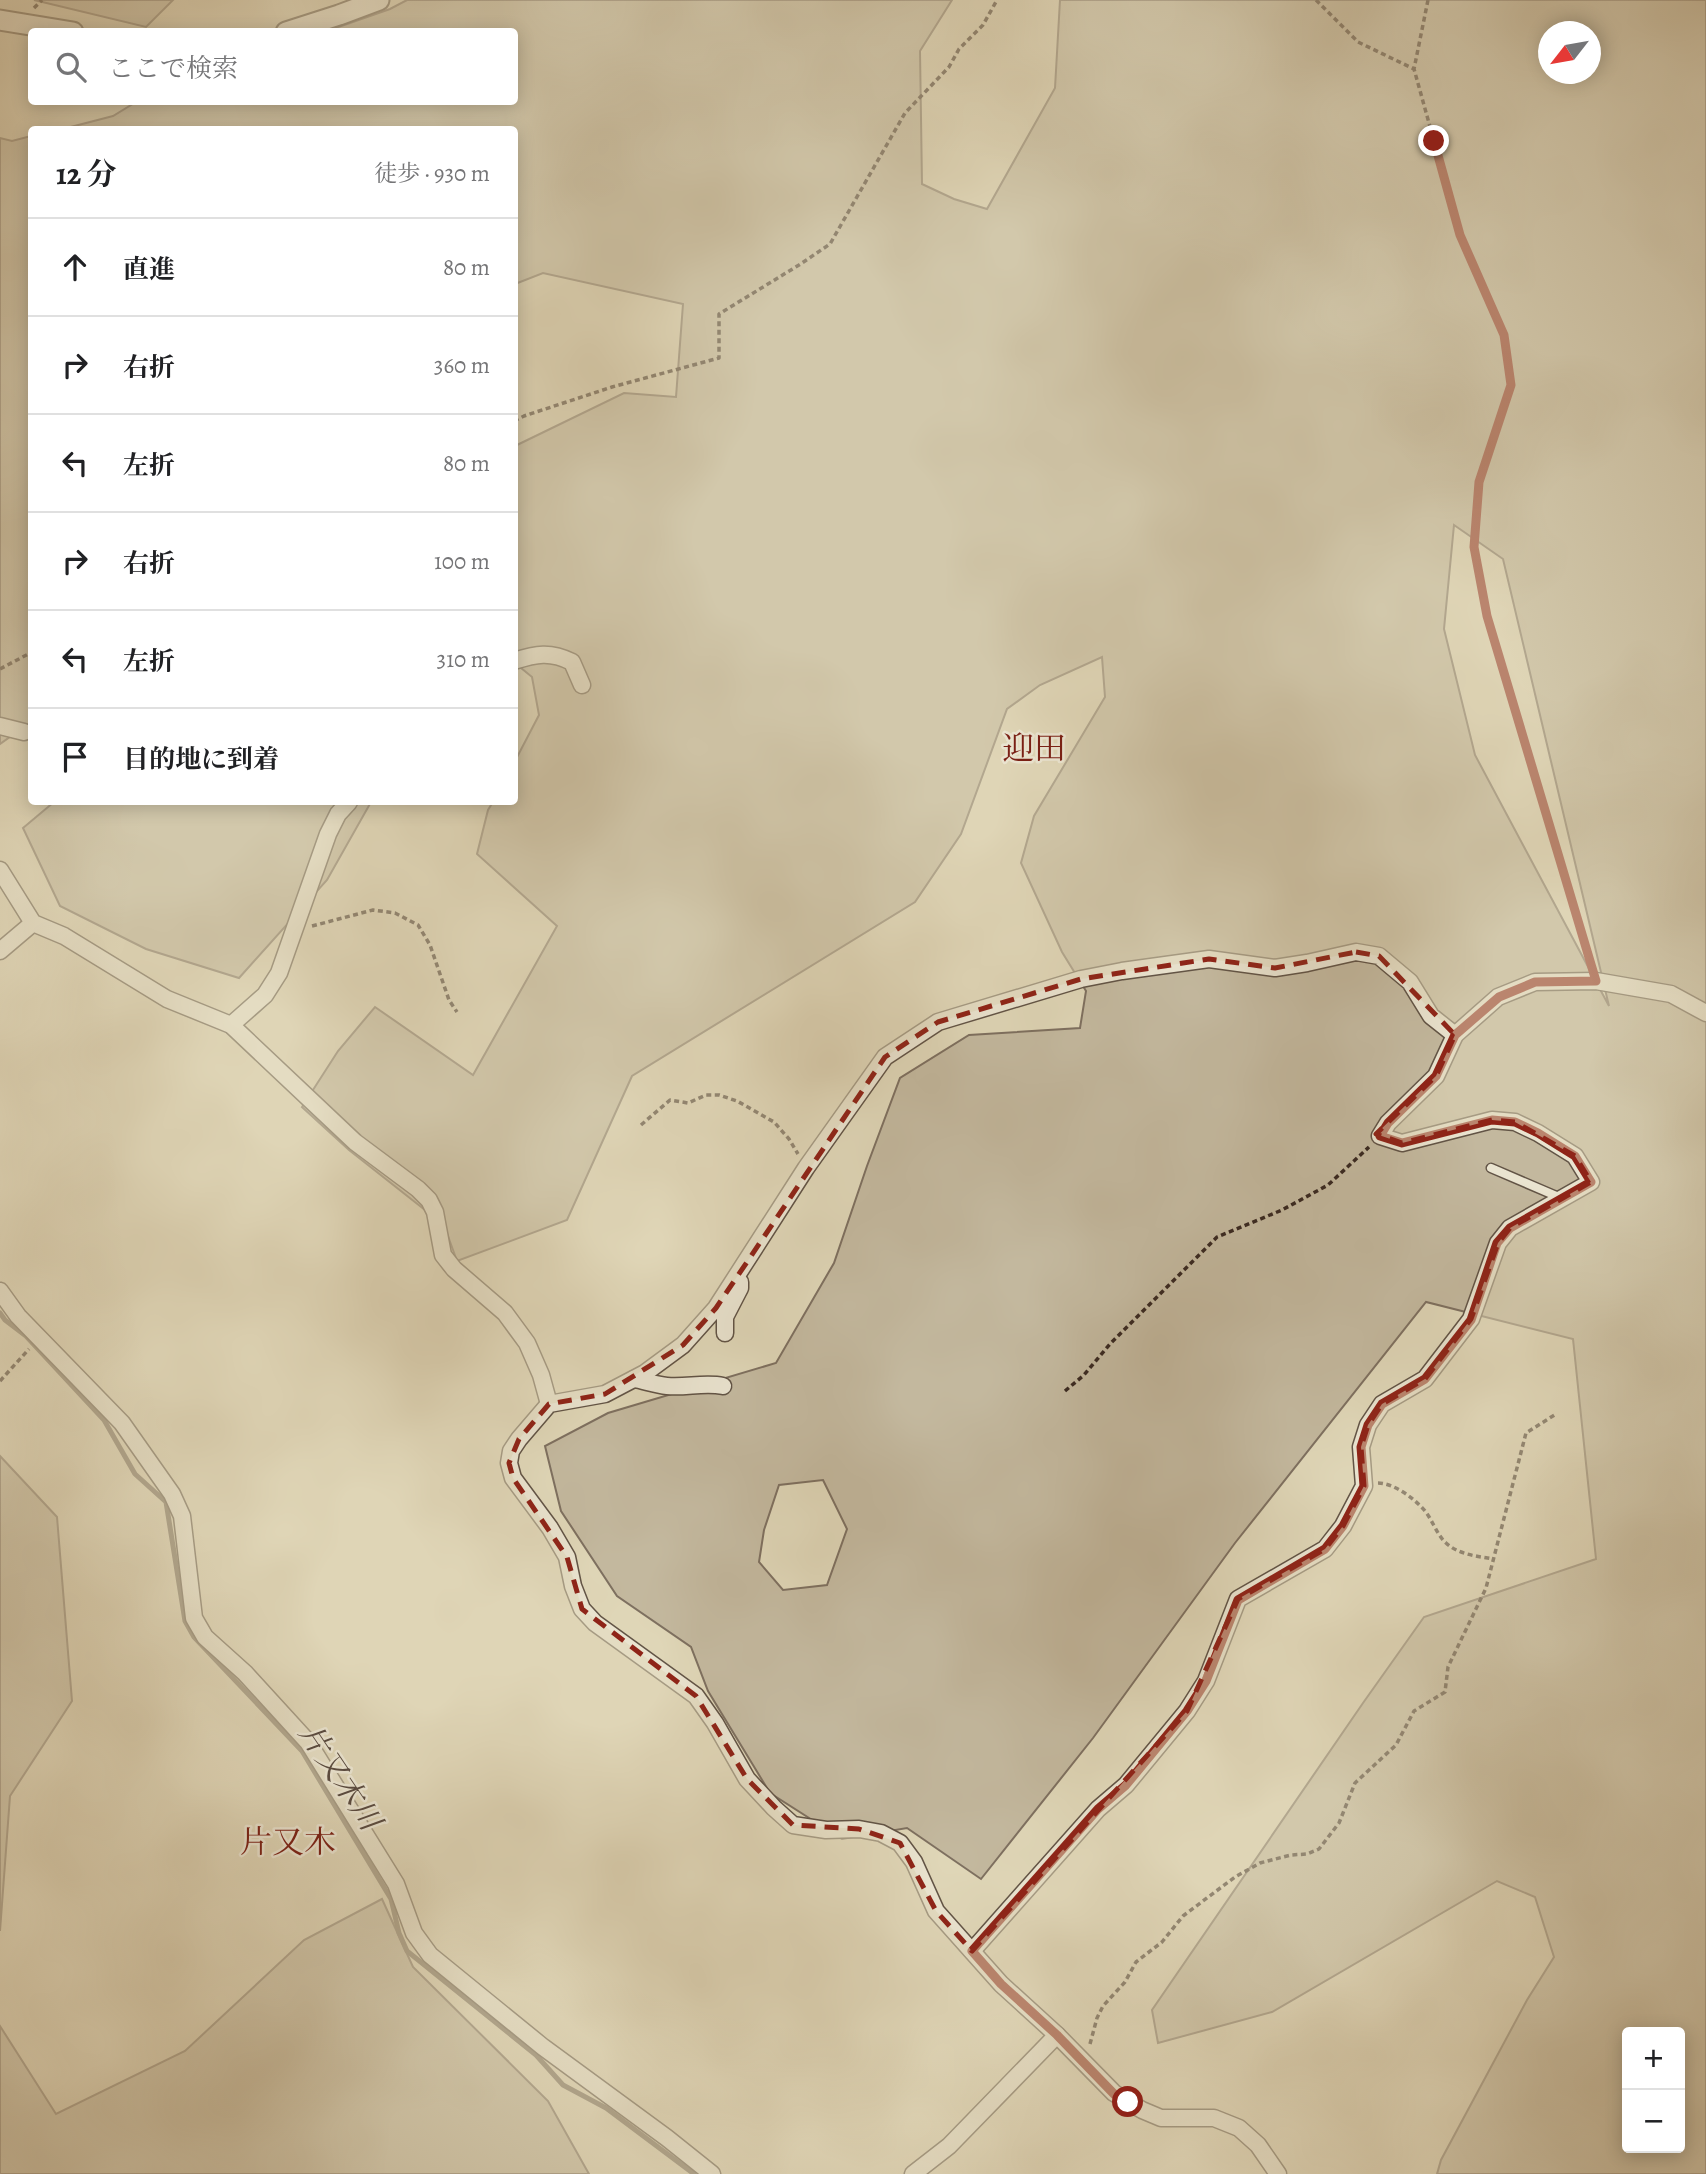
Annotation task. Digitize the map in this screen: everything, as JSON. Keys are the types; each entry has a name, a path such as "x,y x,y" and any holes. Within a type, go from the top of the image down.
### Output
{"street":[{"path":"299,28 379,0"},
{"path":"0,20 49,28"},
{"path":"518,660 539,653 564,658 572,662 582,685"},
{"path":"0,726 24,732"},
{"path":"231,1025 265,995 279,973 328,834 338,814 346,805"},
{"path":"0,870 33,923 64,936 167,999 231,1025 355,1142 418,1189 429,1200 435,1212 443,1255 454,1269 505,1314 527,1343 541,1375 549,1404"},
{"path":"0,951 33,923"},
{"path":"1278,2174 1258,2145 1239,2128 1214,2118 1161,2118 1114,2094 1057,2035 1001,1984 936,1911 914,1862 900,1843 881,1833 859,1829 826,1830 793,1825 774,1808 747,1779 715,1723 695,1696 595,1622 582,1609 573,1586 567,1557 550,1528 513,1478 509,1463 511,1451 519,1439 549,1404 606,1394 645,1373 682,1345 716,1308 806,1168 885,1057 939,1022 1081,979 1122,971 1209,959 1275,968 1307,964 1356,952 1379,956 1410,982 1431,1016 1455,1035"},
{"path":"972,1951 1098,1809 1126,1785 1187,1711 1206,1681 1238,1600 1325,1549 1343,1526 1364,1484 1361,1447 1368,1425 1382,1404 1425,1379 1471,1320 1497,1243 1510,1228 1591,1182 1575,1156 1515,1122 1492,1120 1402,1143 1380,1136 1388,1123 1436,1076 1455,1035 1499,997 1535,982 1596,981 1671,994 1706,1013"},
{"path":"726,1333 725,1317 740,1288 743,1266"},
{"path":"0,1291 18,1316 122,1423 172,1494 182,1516 194,1618 205,1637 245,1673 308,1742 396,1884 414,1933 430,1955 543,2047 705,2172"},
{"path":"634,1379 667,1386 710,1383 723,1386"},
{"path":"913,2174 949,2146 1057,2035"}],"lane":[{"path":"1491,1168 1561,1198"}],"path":[{"path":"518,419 611,387 719,358 719,314 830,244 905,113 949,67 959,49 983,25 997,0"},
{"path":"1316,0 1358,42 1414,69"},
{"path":"1428,0 1414,69 1460,235 1504,335 1511,385 1479,482 1474,547 1487,616 1596,981"},
{"path":"0,669 28,654"},
{"path":"293,932 373,910 394,913 418,925 430,945 449,1000 457,1012"},
{"path":"641,1125 670,1100 688,1103 706,1095 719,1095 737,1101 774,1122 789,1139 806,1168"},
{"path":"1065,1391 1084,1375 1110,1344 1217,1237 1282,1210 1328,1185 1380,1136"},
{"path":"0,1381 24,1353"},
{"path":"1082,2062 1103,2006 1125,1982 1136,1962 1162,1942 1182,1916 1235,1877 1260,1863 1307,1854 1318,1849 1339,1823 1355,1783 1396,1745 1414,1711 1445,1692 1448,1667 1486,1588 1526,1433 1556,1414"},
{"path":"1364,1484 1383,1483 1397,1488 1423,1509 1446,1544 1466,1554 1493,1559"}],"highlighted area":[{"path":"1356,952 1379,956 1455,1035 1436,1076 1376,1134 1402,1143 1492,1120 1515,1122 1575,1156 1591,1182 1510,1228 1498,1243 1471,1319 1425,1379 1382,1404 1368,1425 1361,1447 1364,1486 1343,1526 1325,1549 1238,1599 1187,1711 972,1951 936,1911 900,1843 859,1829 793,1825 747,1779 696,1696 582,1609 567,1557 513,1478 509,1463 519,1439 549,1404 605,1394 683,1345 716,1308 885,1057 938,1022 1081,979 1209,959 1275,968"}],"shaded area":[{"path":"34,0 173,0 146,27"},
{"path":"407,0 952,0 920,51 922,184 954,199 987,209 1055,88 1060,0 1706,0 1706,2174 1437,2174 1441,2160 1527,2000 1554,1957 1535,1897 1497,1881 1272,2012 1158,2043 1152,2010 1424,1617 1596,1559 1573,1339 1426,1302 1235,1543 1093,1738 981,1879 907,1828 842,1839 770,1793 708,1691 691,1647 617,1596 561,1511 545,1446 608,1413 776,1363 834,1263 900,1078 969,1035 1080,1028 1086,991 1062,952 1021,863 1034,816 1105,697 1102,657 1040,685 1007,709 961,834 915,902 632,1076 567,1220 457,1261 444,1225 349,1150 302,1107 338,1051 375,1007 473,1075 557,926 477,854 491,805 518,805 518,755 539,715 532,677 518,665 518,445 624,393 676,397 683,304 543,273 518,283 518,126 74,126 113,116 131,105 518,105 518,28 336,28 390,9","holes":["1454,525 1503,559 1609,1006 1475,755 1444,629","823,1480 847,1529 827,1585 783,1590 759,1562 764,1530 779,1485"]},
{"path":"28,137 28,724 0,744 0,138 12,141"},
{"path":"50,805 369,805 327,880 239,978 146,949 60,906 23,828"},
{"path":"0,1456 57,1517 72,1701 10,1796 0,1931"},
{"path":"382,1899 413,1967 548,2101 589,2174 0,2174 0,2026 56,2114 185,2051 304,1940"}],"waterway":[{"name":"片又木川","path":"0,1313 26,1336 104,1420 135,1474 166,1502 185,1621 194,1637 302,1751 391,1899 399,1933 407,1951 536,2055 563,2085 606,2108 694,2174"}],"district":[{"name":"迎田","path":"1034,748"},
{"name":"片又木","path":"288,1842"}],"route":[{"path":"1128,2102 1114,2094 1057,2035 1001,1984 972,1951 1098,1809 1126,1785 1187,1711 1206,1681 1238,1600 1325,1549 1343,1526 1364,1486 1361,1447 1368,1425 1382,1404 1425,1379 1471,1320 1497,1243 1510,1228 1591,1182 1575,1156 1515,1122 1492,1120 1402,1143 1380,1136 1388,1123 1436,1076 1455,1035 1499,997 1535,982 1596,981 1487,616 1474,547 1479,482 1511,385 1504,335 1460,235 1434,141"}]}
